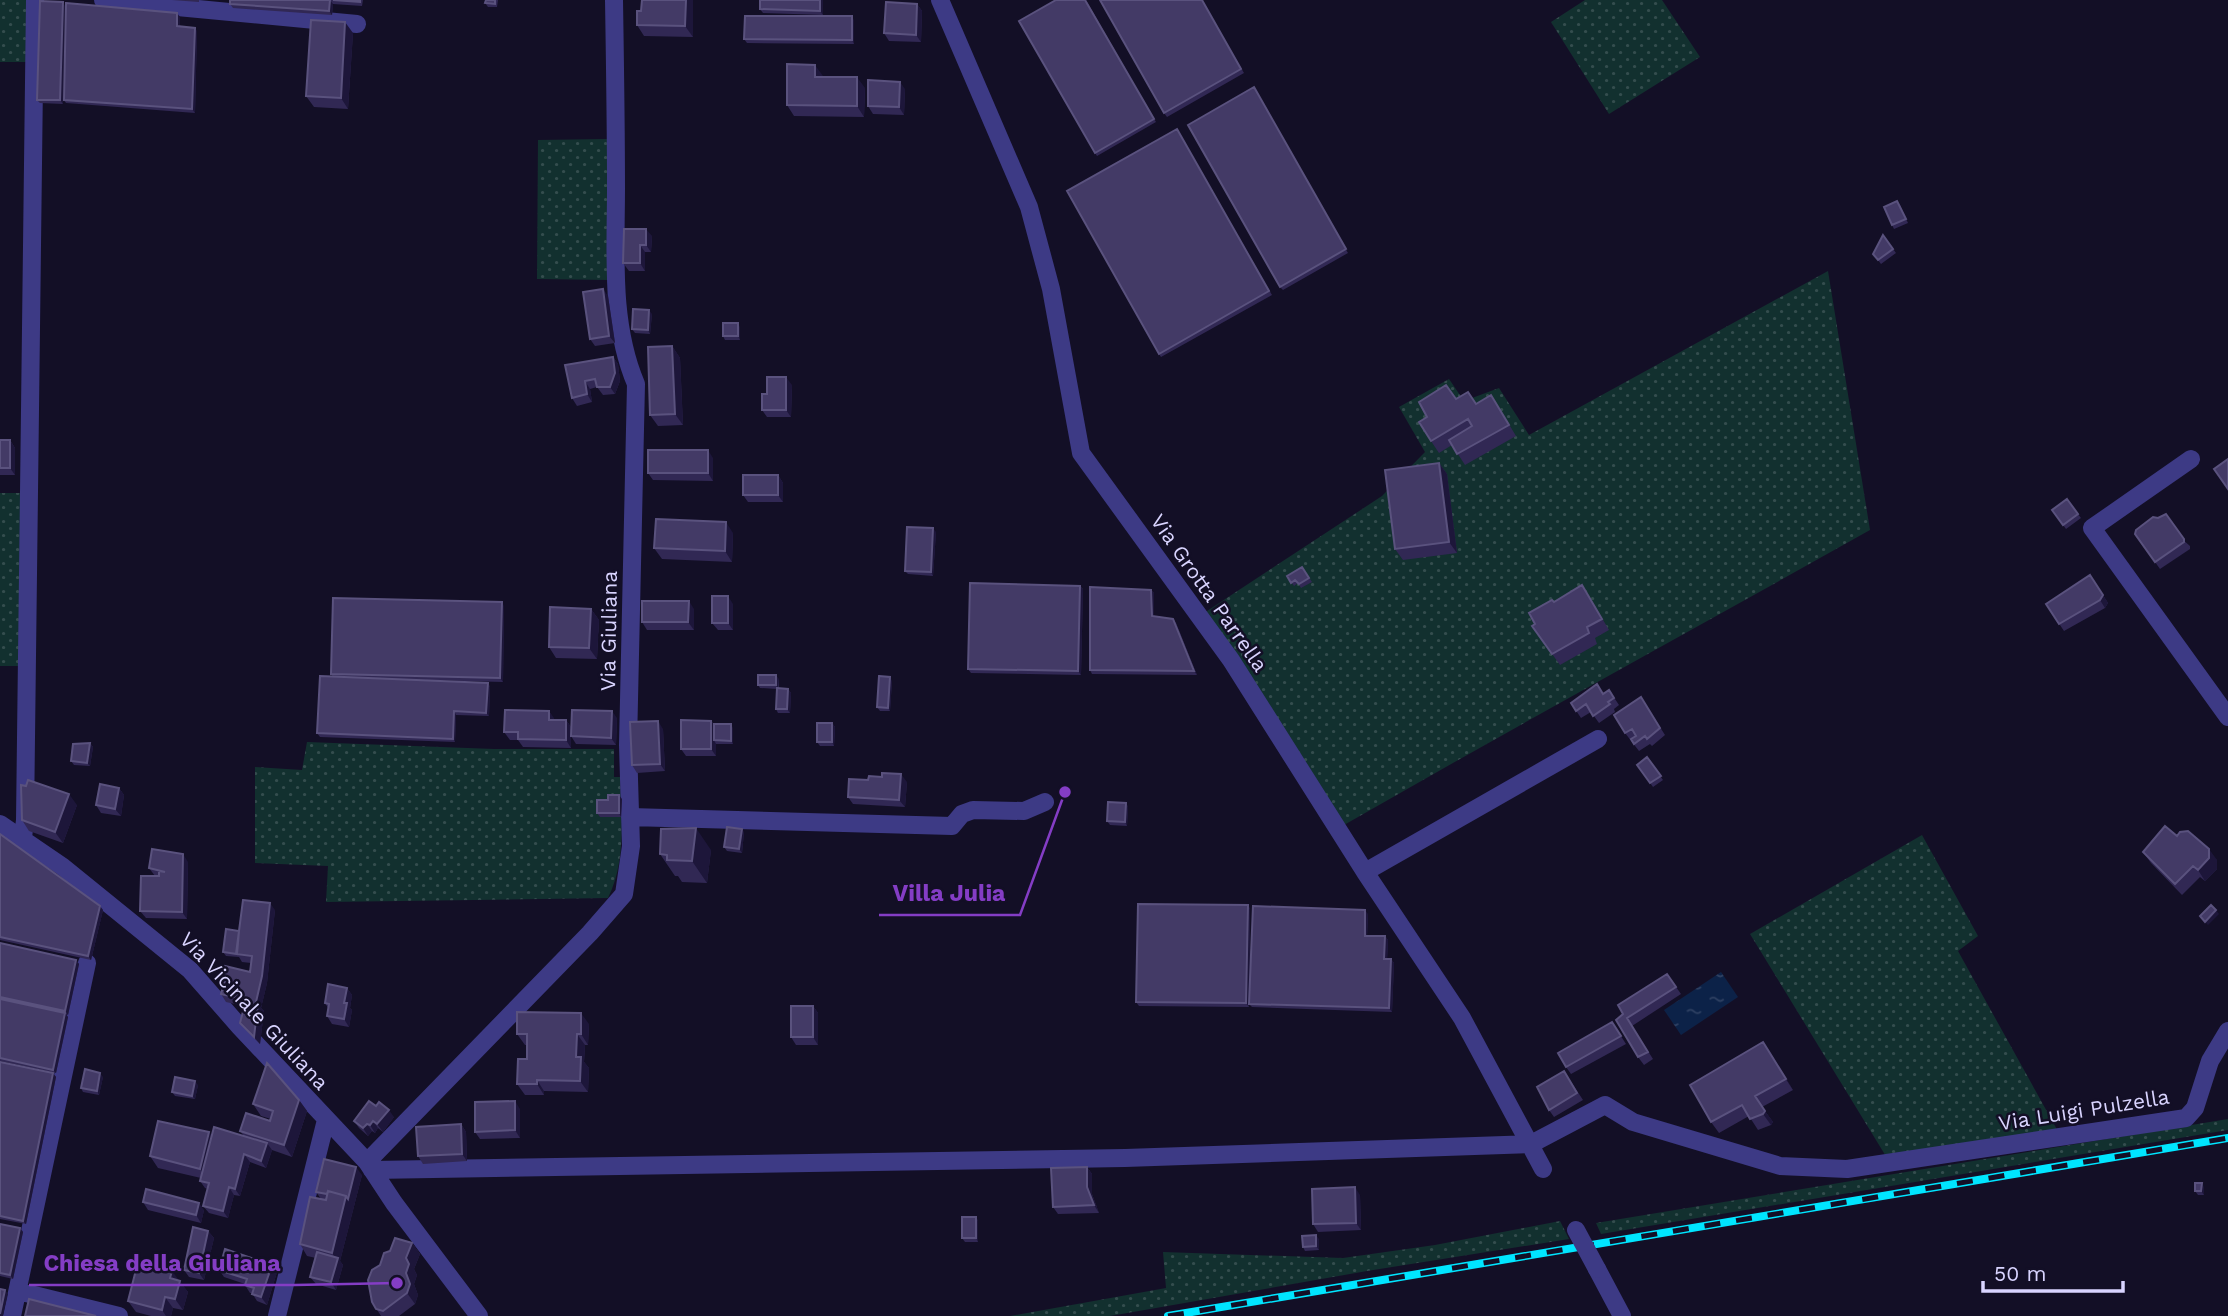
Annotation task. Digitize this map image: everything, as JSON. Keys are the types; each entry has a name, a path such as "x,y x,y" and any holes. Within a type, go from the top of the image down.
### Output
{"street":[{"path":"23,838 35,0"},
{"path":"103,0 357,24"},
{"name":"Via Giuliana","path":"370,1166 624,894 631,846 628,745 636,384 620,329 617,282 614,0"},
{"name":"Via Grotta Parrella","path":"943,2 1029,207 1051,289 1081,453 1231,660 1462,1018 1543,1169"},
{"path":"2191,459 2092,528 2228,717"},
{"path":"1366,872 1598,739"},
{"path":"630,817 952,827 962,814 973,810 1024,811 1045,802"},
{"name":"Via Vicinale Giuliana","path":"0,824 23,838 155,939 190,970 370,1166 394,1203 479,1316"},
{"path":"12,1316 87,963"},
{"name":"Via Luigi Pulzella","path":"1531,1144 1605,1105 1633,1122 1780,1166 1847,1169 2186,1118 2195,1108 2210,1061 2228,1031"},
{"path":"277,1316 326,1120"},
{"path":"370,1166 1125,1158 1531,1144"},
{"path":"1576,1230 1622,1316"},
{"path":"18,1291 119,1316"}],"green space":[{"path":"0,0 29,0 27,62 0,62"},
{"path":"1585,0 1662,0 1700,57 1609,114 1551,22"},
{"path":"608,139 610,280 537,279 538,140"},
{"path":"1828,271 1870,530 1344,825 1204,613 1382,496 1425,452 1399,407 1449,379 1464,401 1499,388 1529,435"},
{"path":"0,493 20,493 21,666 0,666"},
{"path":"307,742 494,749 614,749 614,777 620,777 622,839 618,870 608,898 326,902 328,866 255,863 255,767 302,770"},
{"path":"1922,835 1978,936 1958,951 2060,1135 1887,1158 1750,934"},
{"path":"2228,1119 2228,1130 1601,1234 1596,1223"},
{"path":"1560,1221 1569,1239 1110,1316 1010,1316 1166,1288 1163,1252 1343,1258 1435,1245"}],"water":[{"path":"1721,972 1738,997 1681,1035 1664,1010"}],"building":[{"path":"230,0 330,0 329,11 230,4"},
{"path":"486,0 495,0 495,4 485,3"},
{"path":"642,0 686,0 685,26 637,25 637,11 641,11"},
{"path":"760,0 820,0 820,11 760,9"},
{"path":"1056,0 1085,0 1154,119 1095,153 1019,21"},
{"path":"1100,0 1202,0 1241,69 1164,113"},
{"path":"40,1 63,2 60,100 37,100"},
{"path":"886,2 917,4 916,35 884,33"},
{"path":"66,3 177,13 177,26 195,28 192,109 64,100"},
{"path":"745,16 852,16 852,40 744,39"},
{"path":"311,20 345,22 341,98 306,96"},
{"path":"787,64 815,65 815,77 857,77 857,106 787,105"},
{"path":"868,80 900,82 899,107 868,106"},
{"path":"1254,87 1346,249 1280,287 1188,125"},
{"path":"1177,129 1269,291 1159,354 1067,191"},
{"path":"1897,201 1906,219 1892,225 1884,207"},
{"path":"624,229 646,229 646,245 640,245 640,263 623,263"},
{"path":"1883,235 1893,249 1878,260 1873,254"},
{"path":"603,289 609,336 590,339 583,292"},
{"path":"633,309 649,310 648,330 632,329"},
{"path":"723,323 738,323 738,336 723,336"},
{"path":"672,346 675,414 650,415 648,347"},
{"path":"613,357 615,373 610,387 597,387 595,379 585,381 587,394 572,398 565,365"},
{"path":"767,377 786,377 786,410 762,410 762,394 767,394"},
{"path":"1446,385 1456,399 1468,392 1476,404 1491,395 1509,425 1457,454 1449,440 1472,426 1468,419 1431,441 1419,422 1427,417 1419,402"},
{"path":"0,440 10,440 10,468 0,468"},
{"path":"648,450 708,450 708,473 648,473"},
{"path":"2228,459 2228,489 2214,469"},
{"path":"1439,463 1449,542 1395,549 1385,470"},
{"path":"743,475 778,475 778,495 743,495"},
{"path":"2067,499 2078,514 2063,525 2052,510"},
{"path":"2166,514 2184,542 2155,562 2135,534 2136,530 2153,517"},
{"path":"656,519 726,522 725,551 654,548"},
{"path":"907,527 933,528 931,572 905,571"},
{"path":"1302,567 1309,578 1299,584 1295,580 1291,583 1287,576"},
{"path":"2090,575 2103,595 2100,600 2059,624 2046,604"},
{"path":"970,583 1080,586 1078,671 968,669"},
{"path":"1582,585 1602,619 1587,627 1589,633 1552,654 1532,626 1535,624 1529,613"},
{"path":"1090,587 1151,590 1152,616 1173,619 1194,671 1090,670"},
{"path":"712,596 728,596 728,623 712,623"},
{"path":"333,598 502,602 500,678 331,674"},
{"path":"642,601 689,601 688,622 642,622"},
{"path":"550,607 591,609 589,648 549,647"},
{"path":"758,675 776,675 776,685 758,685"},
{"path":"320,676 488,683 486,713 454,711 453,739 317,733"},
{"path":"879,676 890,677 888,708 877,707"},
{"path":"1597,684 1603,694 1609,690 1614,698 1608,702 1610,704 1593,716 1586,704 1576,711 1571,703"},
{"path":"777,688 788,689 787,709 776,709"},
{"path":"1641,697 1660,728 1647,739 1645,736 1634,744 1631,739 1636,736 1632,729 1625,733 1614,715"},
{"path":"505,710 549,711 549,720 566,720 566,740 518,739 518,732 504,732"},
{"path":"572,710 612,711 611,738 571,736"},
{"path":"681,720 711,721 711,749 681,749"},
{"path":"658,721 660,764 632,765 630,722"},
{"path":"817,723 832,723 832,742 817,742"},
{"path":"714,724 731,724 731,741 714,740"},
{"path":"90,743 87,763 71,761 73,744"},
{"path":"1647,757 1661,776 1650,783 1637,765"},
{"path":"882,773 901,774 899,800 848,797 849,779 868,780 869,776 882,777"},
{"path":"28,780 69,794 55,832 22,820 21,785 26,786"},
{"path":"100,784 119,788 115,809 96,805"},
{"path":"608,795 619,795 619,813 597,813 597,800 608,800"},
{"path":"1108,802 1126,803 1125,822 1107,821"},
{"path":"2165,826 2177,836 2180,832 2188,831 2209,849 2209,858 2198,870 2193,866 2175,884 2143,852"},
{"path":"727,827 742,829 739,849 724,847"},
{"path":"696,828 692,861 667,860 667,855 660,854 661,829"},
{"path":"0,834 100,906 88,956 0,937"},
{"path":"152,849 183,854 182,912 140,911 141,876 159,876 159,871 165,872 149,868"},
{"path":"243,900 270,903 262,976 256,1002 254,1037 240,1023 246,1000 221,994 225,979 221,978 225,966 250,972 252,956 236,954"},
{"path":"1138,904 1248,905 1246,1003 1136,1002"},
{"path":"2211,905 2216,910 2205,922 2200,916"},
{"path":"1253,906 1365,910 1365,936 1385,936 1384,959 1391,959 1389,1008 1249,1004"},
{"path":"226,929 239,931 237,954 223,952"},
{"path":"0,943 76,960 65,1011 0,997"},
{"path":"1667,974 1676,987 1627,1018 1648,1052 1638,1057 1616,1020 1623,1014 1618,1005"},
{"path":"328,984 347,988 344,1019 327,1016 329,1004 325,1003"},
{"path":"0,999 65,1013 53,1070 0,1058"},
{"path":"791,1006 813,1006 813,1037 791,1037"},
{"path":"517,1012 581,1013 581,1034 577,1034 576,1057 581,1057 580,1081 537,1080 537,1084 517,1084 518,1059 527,1059 527,1034 517,1034"},
{"path":"1612,1022 1621,1036 1566,1067 1558,1053"},
{"path":"1763,1042 1786,1079 1755,1096 1765,1111 1763,1114 1750,1119 1742,1105 1711,1122 1690,1085"},
{"path":"0,1062 53,1073 23,1221 0,1216"},
{"path":"267,1063 299,1100 284,1145 240,1131 246,1113 270,1121 273,1111 253,1104"},
{"path":"85,1069 100,1073 97,1091 81,1088"},
{"path":"1564,1071 1577,1093 1549,1110 1537,1087"},
{"path":"175,1077 195,1081 192,1096 172,1092"},
{"path":"369,1101 376,1106 379,1102 389,1110 377,1124 373,1121 363,1128 354,1121"},
{"path":"515,1101 515,1130 475,1132 475,1102"},
{"path":"158,1121 209,1132 200,1169 150,1156"},
{"path":"461,1124 462,1154 418,1156 416,1127"},
{"path":"214,1127 267,1143 261,1161 244,1154 235,1189 229,1187 223,1211 203,1206 209,1183 200,1181"},
{"path":"324,1159 356,1167 348,1199 328,1191 327,1194 316,1192"},
{"path":"1087,1167 1087,1187 1094,1205 1053,1207 1051,1168"},
{"path":"2195,1183 2202,1183 2201,1191 2195,1191"},
{"path":"1355,1187 1356,1223 1313,1224 1312,1189"},
{"path":"146,1189 199,1203 196,1215 143,1202"},
{"path":"328,1191 346,1196 332,1253 300,1244 310,1197 326,1200"},
{"path":"962,1217 976,1217 976,1238 962,1238"},
{"path":"0,1224 20,1228 10,1275 0,1273"},
{"path":"193,1227 208,1231 199,1273 184,1270"},
{"path":"1316,1235 1316,1246 1303,1247 1302,1236"},
{"path":"395,1238 412,1243 406,1258 409,1264 406,1273 410,1284 407,1293 383,1311 376,1309 372,1302 368,1280 372,1270 380,1265 384,1253 390,1251"},
{"path":"225,1249 272,1265 261,1297 252,1294 254,1288 245,1285 247,1279 219,1270"},
{"path":"317,1252 338,1258 331,1282 310,1277"},
{"path":"138,1262 172,1271 170,1278 180,1281 175,1299 165,1297 162,1310 128,1301"},
{"path":"0,1289 5,1290 0,1314"},
{"path":"29,1299 96,1316 25,1316"}],"railway":[{"path":"1168,1316 2228,1138"}],"place":[{"name":"Villa Julia","path":"1065,792"},
{"name":"Chiesa della Giuliana","path":"397,1283"}]}
